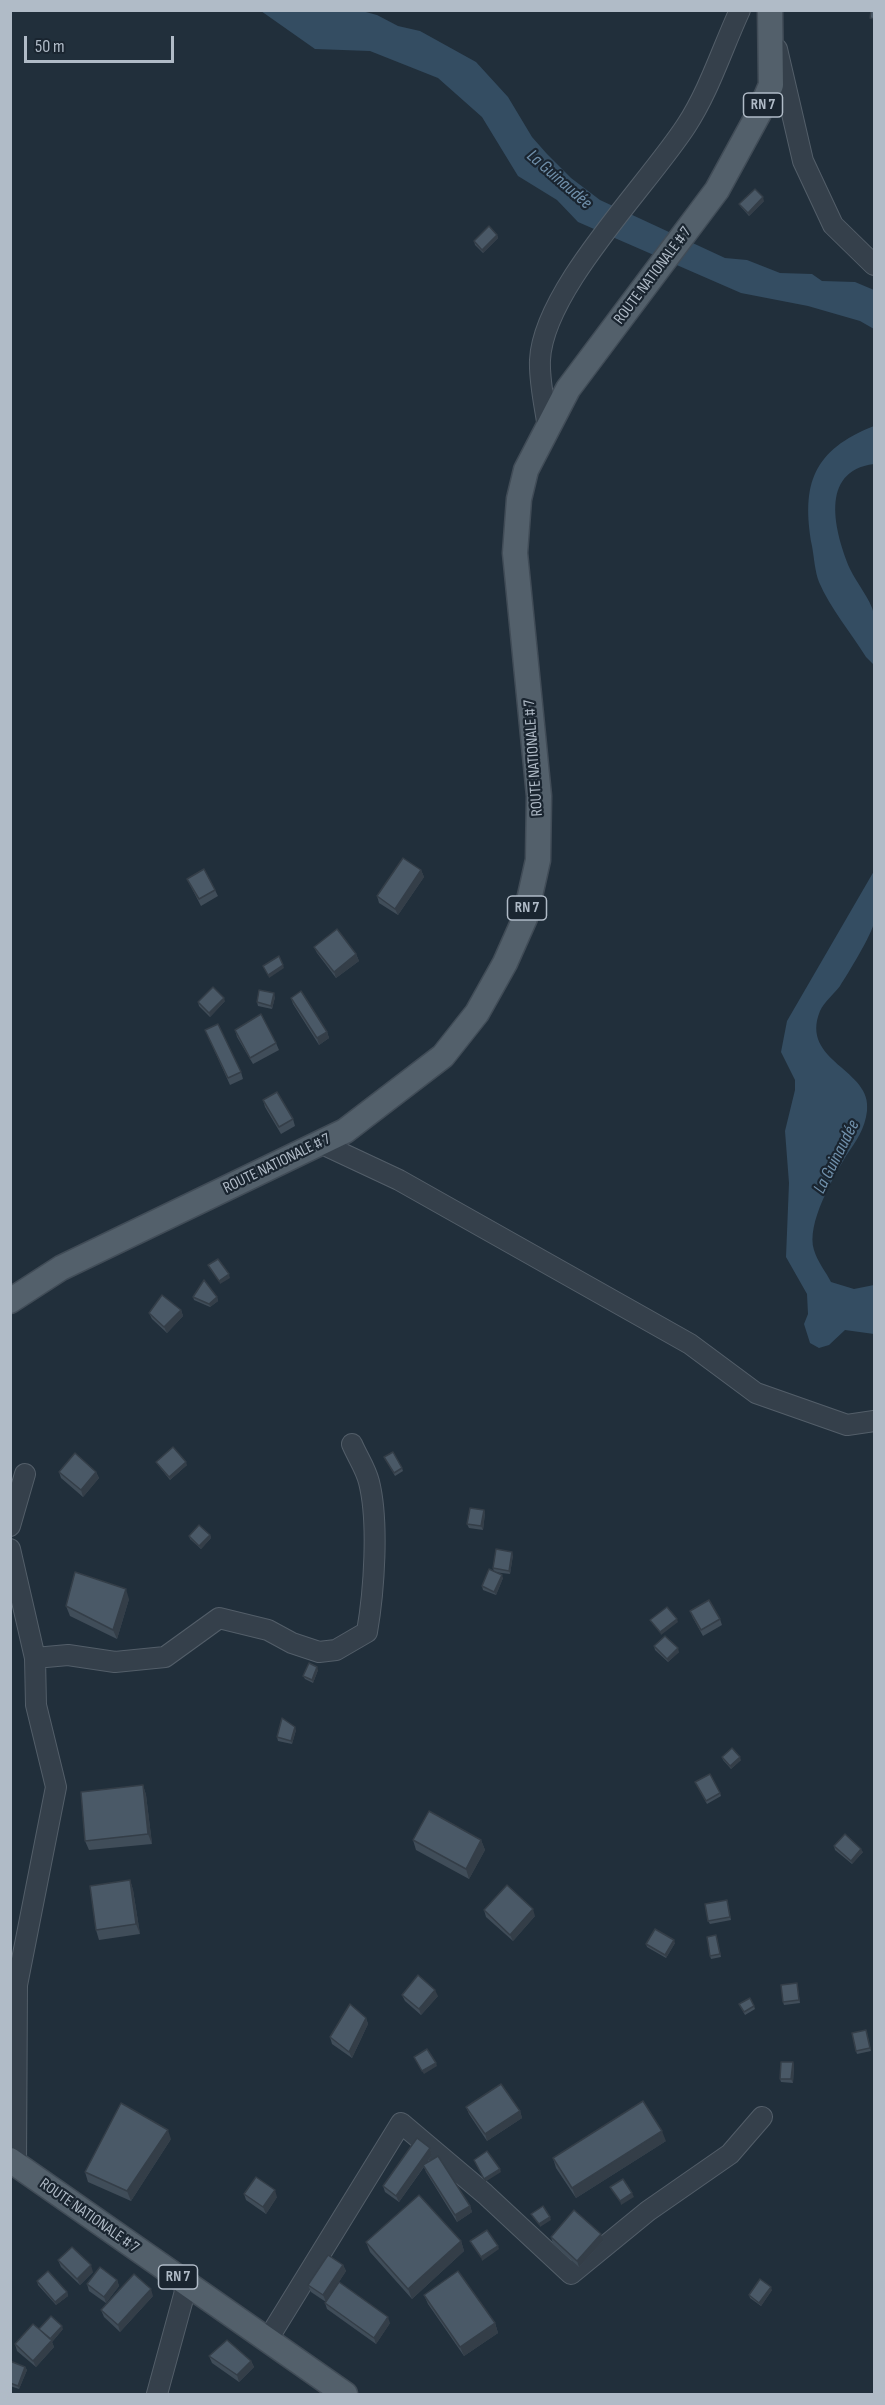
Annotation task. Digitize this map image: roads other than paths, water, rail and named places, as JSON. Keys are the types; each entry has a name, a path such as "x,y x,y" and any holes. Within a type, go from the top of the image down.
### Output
{"main road":[{"name":"ROUTE NATIONALE # 7","path":"15,1294 61,1268 345,1131 444,1056 477,1013 505,963 525,918 538,860 539,796 515,553 519,499 526,471 568,389 717,190 759,113 771,85 770,15"},
{"name":"ROUTE NATIONALE # 7","path":"14,2162 345,2394"}],"street":[{"path":"548,428 540,360 545,332 556,304 588,256 687,125 740,10"},
{"path":"770,15 803,161 833,225 874,265"},
{"path":"320,1143 399,1180 690,1344 756,1393 847,1425 874,1421"},
{"path":"35,1658 68,1655 115,1662 165,1657 219,1618 268,1630 291,1643 319,1652 336,1650 367,1632 374,1592 372,1511 369,1482 352,1444"},
{"path":"10,1526 25,1474"},
{"path":"10,1549 35,1658 36,1705 56,1787 17,1985 14,2162"},
{"path":"268,2339 401,2122 571,2274 648,2211 730,2154 762,2117"},
{"path":"157,2394 187,2284"}],"water":[{"name":"La Guinaudée","path":"261,11 362,11 377,15 398,26 420,31 476,62 508,97 532,137 547,154 571,178 600,200 725,258 747,260 780,273 812,274 822,281 855,282 874,290 874,329 860,321 808,306 741,293 578,222 557,200 518,176 482,117 438,78 370,51 315,49"},
{"path":"874,426 874,464 856,469 845,478 838,491 835,506 836,522 844,554 874,614 876,633 874,665 866,657 835,611 819,582 809,524 808,504 816,472 825,458 837,446"},
{"name":"La Guinaudée","path":"874,871 876,903 873,927 840,986 820,1011 816,1028 819,1042 827,1054 859,1085 866,1097 867,1111 860,1135 834,1176 822,1201 813,1239 815,1254 831,1282 854,1289 874,1285 874,1334 845,1330 829,1345 819,1348 810,1343 804,1324 808,1314 807,1294 786,1257 789,1183 785,1131 795,1090 795,1080 781,1052 787,1021"}]}
